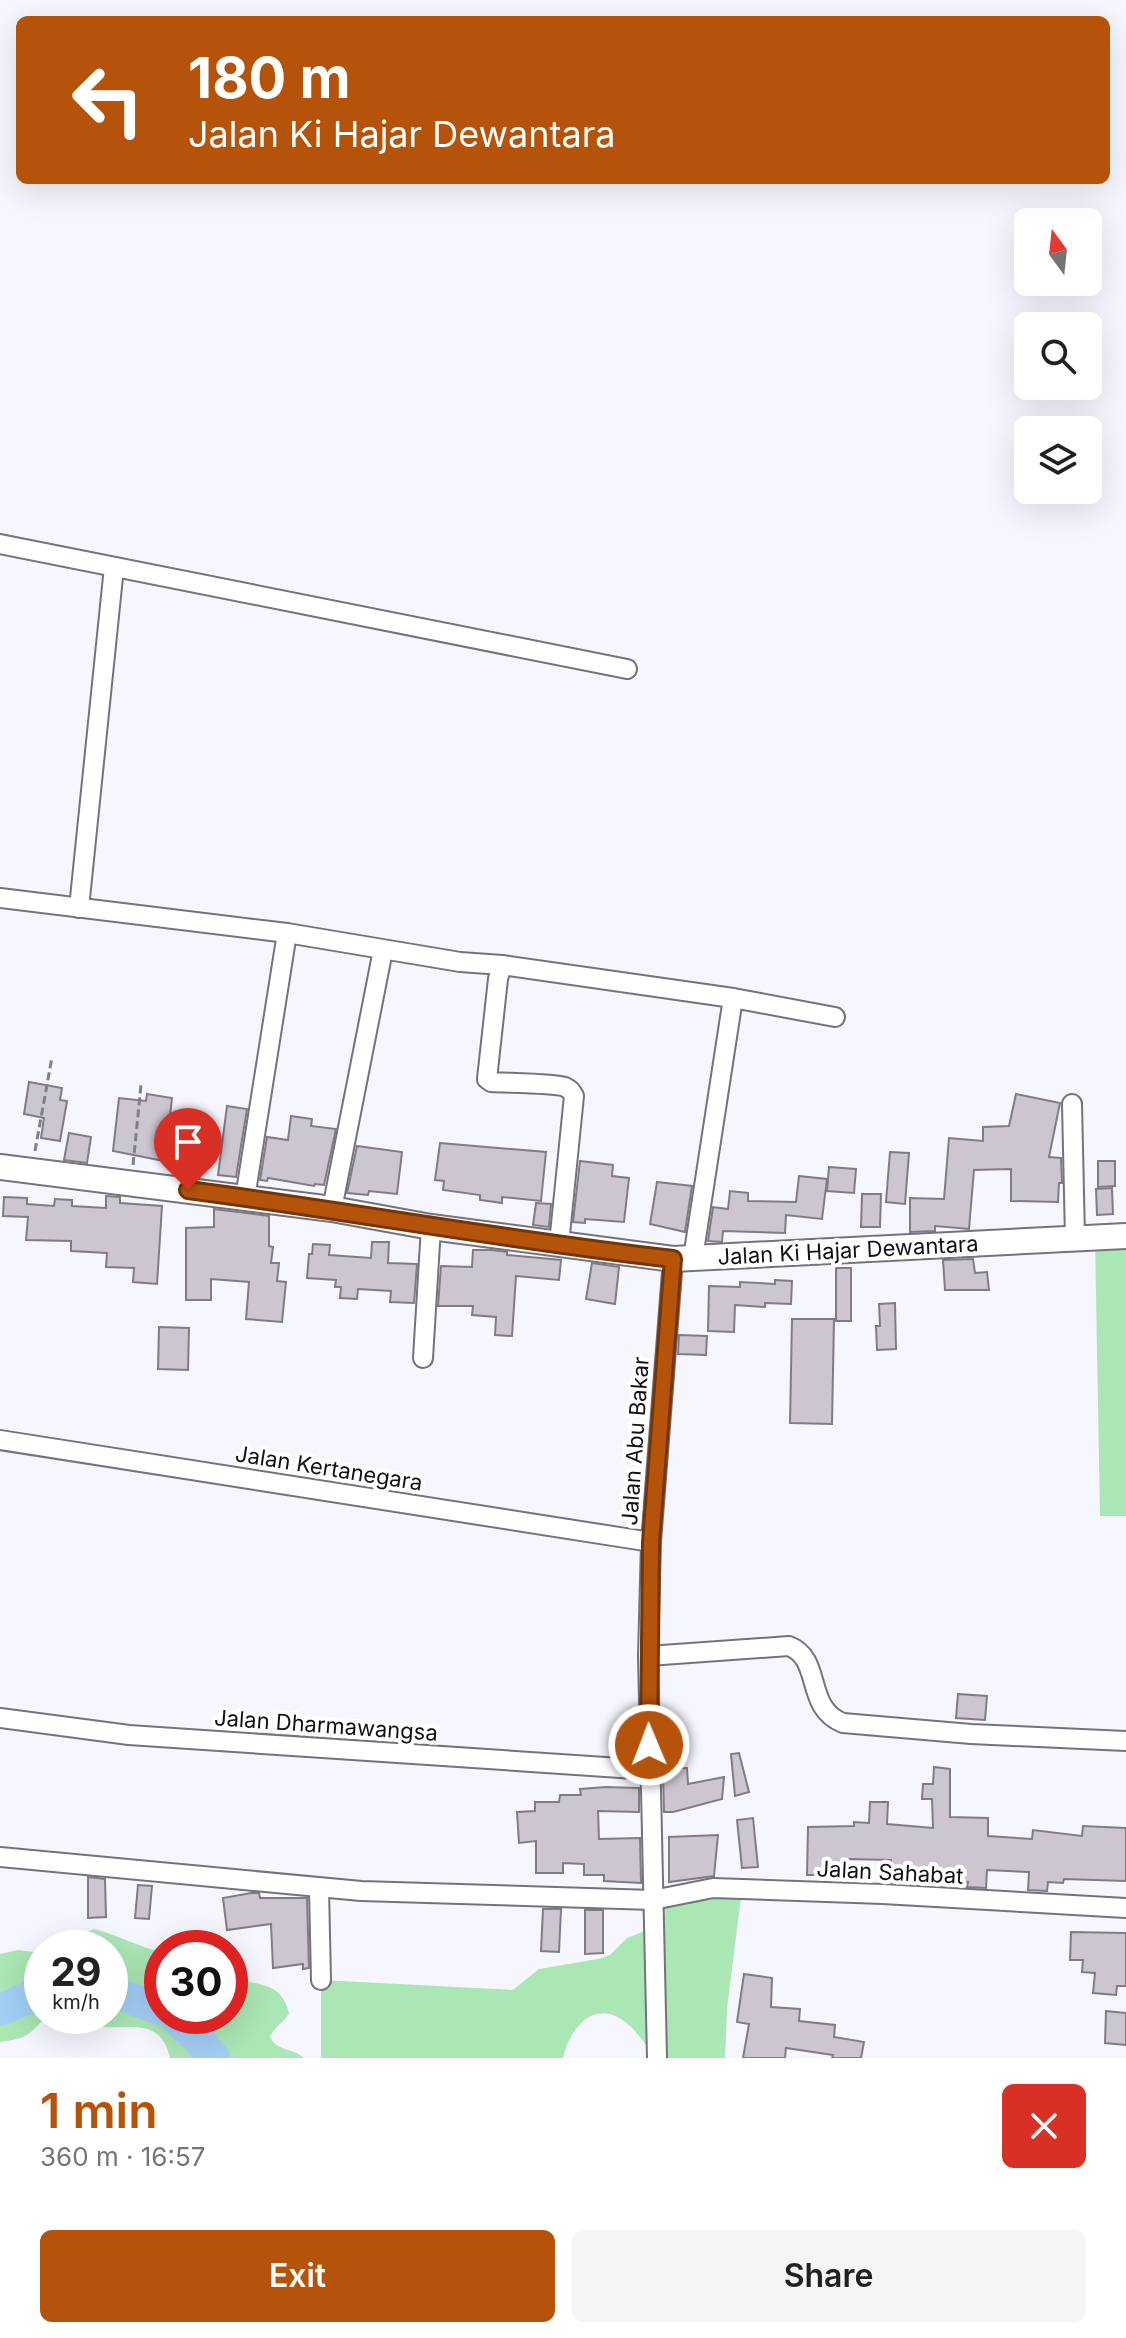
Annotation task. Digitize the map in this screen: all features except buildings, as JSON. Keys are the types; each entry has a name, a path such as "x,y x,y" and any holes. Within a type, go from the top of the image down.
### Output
{"main road":[{"name":"Jalan Ki Hajar Dewantara","path":"0,1167 332,1209 431,1227 683,1258 1126,1236"}],"street":[{"path":"0,544 627,669"},
{"path":"79,908 114,567"},
{"path":"0,898 287,933 383,950 733,998 835,1017"},
{"path":"245,1198 287,933"},
{"path":"332,1209 383,950"},
{"path":"502,965 487,1079 491,1082 560,1085 574,1096 559,1244"},
{"name":"Jalan Abu Bakar","path":"657,2058 648,1656 651,1542 683,1258 733,998"},
{"path":"1072,1104 1075,1238"},
{"path":"423,1358 431,1227"},
{"name":"Jalan Kertanegara","path":"0,1440 651,1542"},
{"path":"648,1656 789,1646 799,1650 806,1659 821,1705 828,1716 843,1723 971,1734 1126,1741"},
{"name":"Jalan Dharmawangsa","path":"0,1718 129,1735 650,1770"},
{"name":"Jalan Sahabat","path":"0,1857 319,1889 653,1900 713,1888 1126,1908"},
{"path":"319,1889 321,1980"}],"path":[{"path":"32,1171 52,1057"},
{"path":"131,1183 141,1085"}],"green space":[{"path":"1126,1236 1126,1516 1100,1516 1095,1238"},
{"path":"742,1889 727,2008 725,2058 657,2058 629,2025 606,2013 596,2014 579,2026 563,2058 321,2058 321,1980 513,1990 539,1969 610,1955 627,1938 647,1930 653,1900"},
{"path":"128,1940 144,1947 144,2028 128,2027"},
{"path":"24,1951 24,2034 28,2034 0,2042 0,1954"},
{"path":"248,1982 266,1986 280,1994 289,2013 270,2036 276,2045 304,2058 170,2058 158,2035 248,2034"}],"waterway":[{"path":"128,1998 144,2003"},
{"path":"0,2010 24,2000"},
{"path":"192,2034 214,2058"}],"route":[{"path":"188,1190 332,1209 431,1227 673,1259 651,1542 649,1745"}]}
